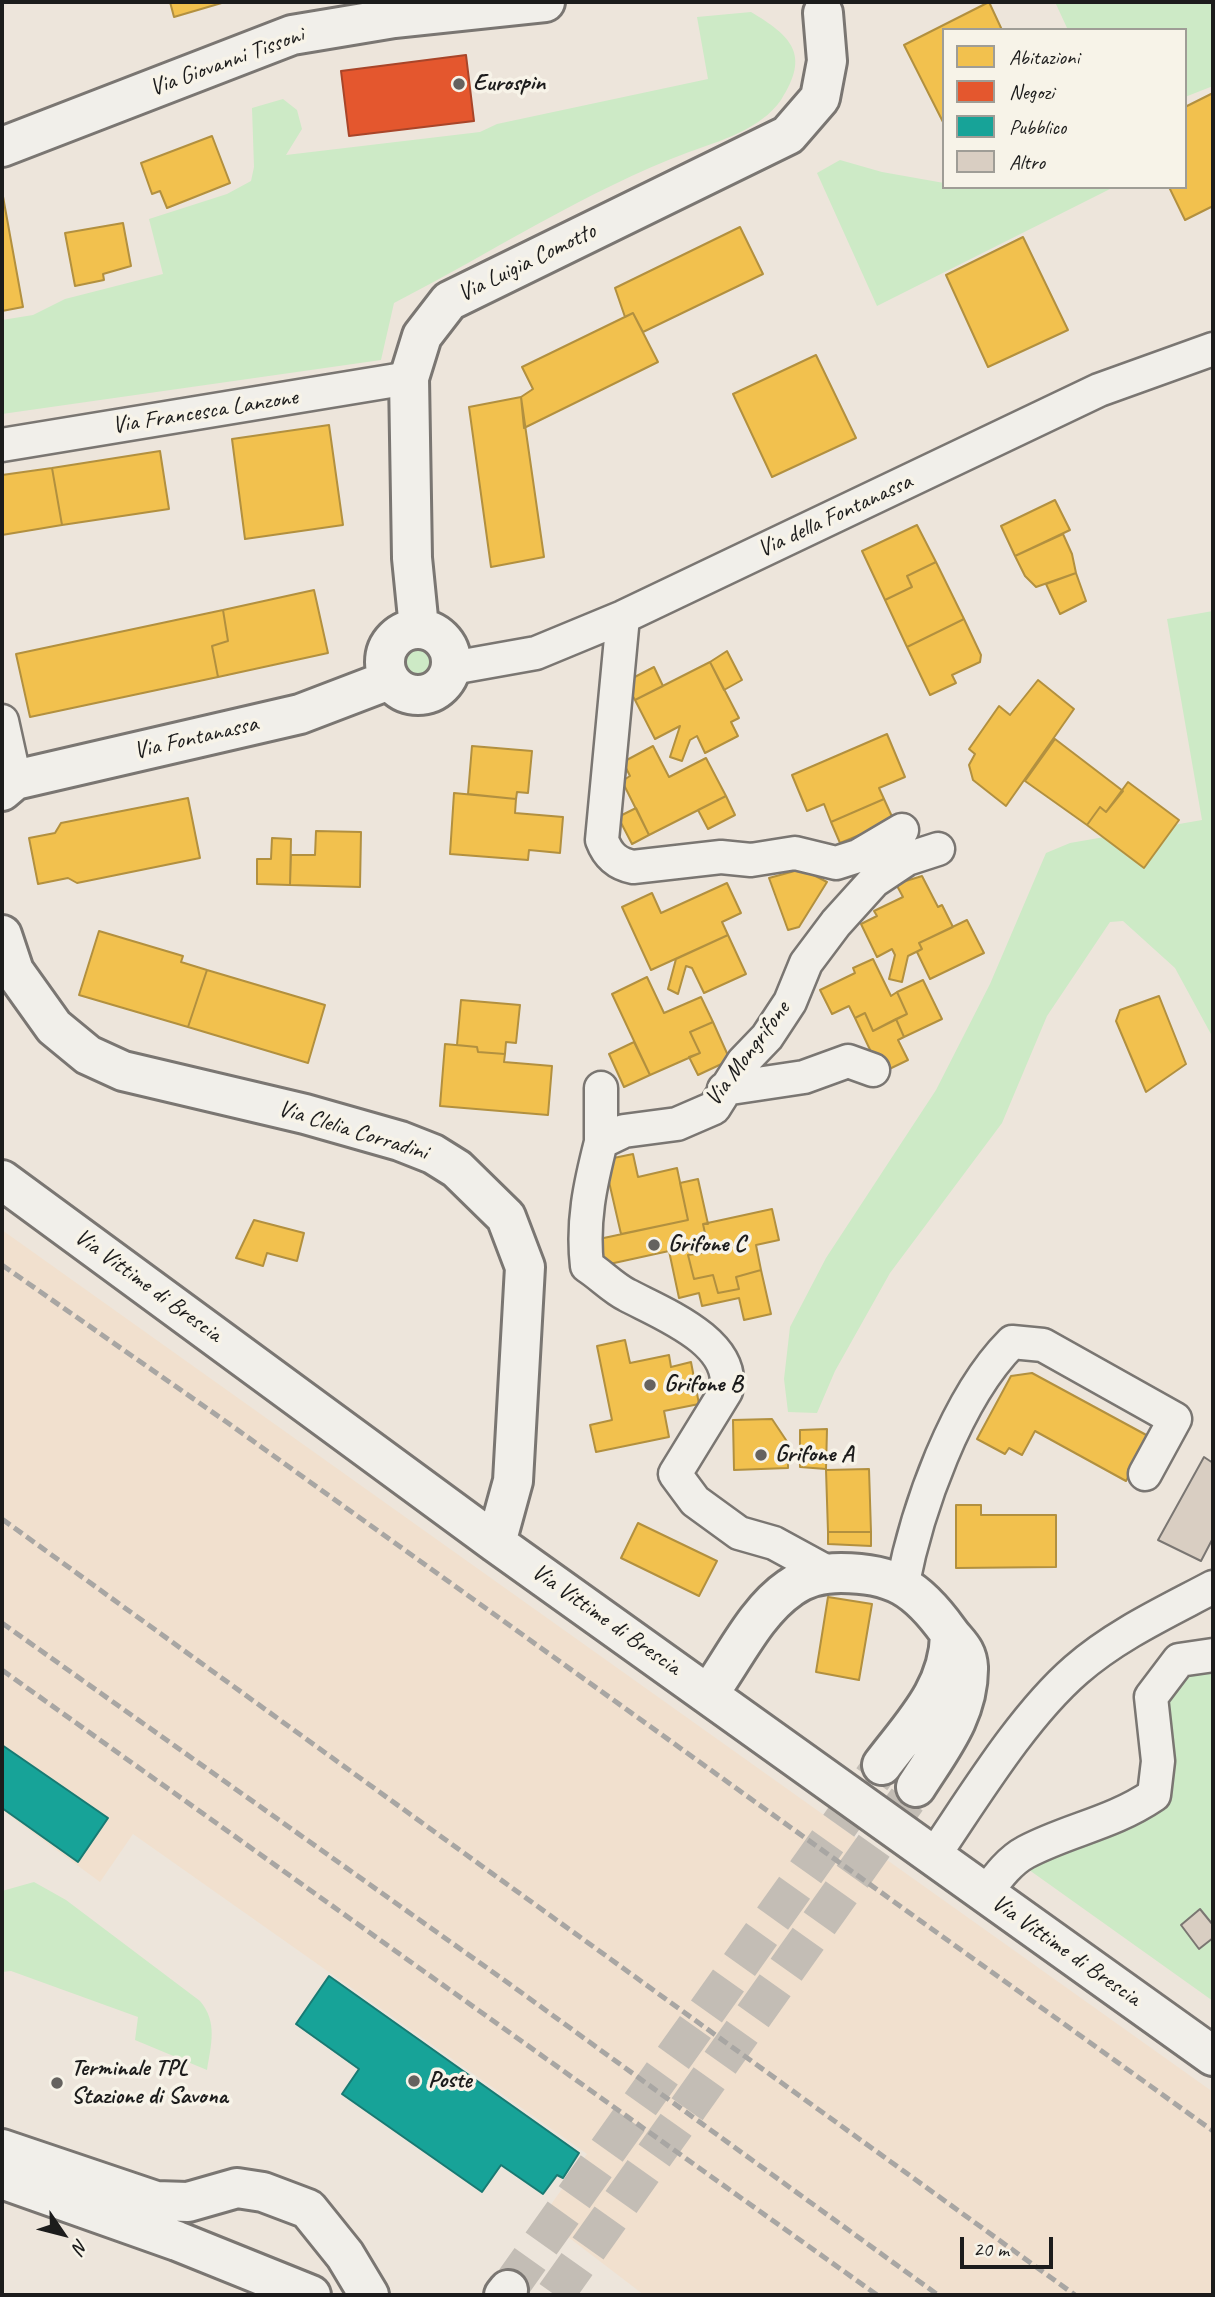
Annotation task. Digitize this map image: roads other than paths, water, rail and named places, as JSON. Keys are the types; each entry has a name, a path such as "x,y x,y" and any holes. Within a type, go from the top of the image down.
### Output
{"street":[{"name":"Via Giovanni Tissoni","path":"2,147 292,34 393,10 545,2"},
{"name":"Via Luigia Comotto","path":"419,628 412,558 409,378 422,336 449,301 788,135 820,98 827,61 818,6"},
{"name":"Via della Fontanassa","path":"452,667 536,653 623,617 1099,390 1213,349"},
{"name":"Via Francesca Lanzone","path":"2,445 409,378"},
{"path":"623,617 602,840 606,850 621,865 633,867 722,857 751,860 795,853 836,863 858,856 902,830"},
{"path":"419,628 438,634 450,649 452,667 443,686 426,696 406,695 389,680 384,663 389,645 402,632 419,628"},
{"name":"Via Fontanassa","path":"8,786 300,714 389,680"},
{"path":"2,721 8,786"},
{"name":"Via Mongrifone","path":"601,1143 624,1131 677,1124 714,1108 743,1062 767,1037 790,1002 806,962 874,881 907,859 938,849"},
{"name":"Via Clelia Corradini","path":"2,935 14,971 54,1027 89,1055 123,1071 305,1114 400,1141 433,1154 457,1169 506,1217 525,1267 513,1481 496,1543"},
{"path":"724,1089 804,1077 848,1061 873,1070"},
{"path":"601,1088 601,1143 589,1189 583,1234 587,1266 624,1294 694,1330 722,1362 729,1377 726,1391 675,1474 695,1501 739,1533 774,1543 829,1573"},
{"name":"Via Vittime di Brescia","path":"2,1180 496,1543 1213,2056"},
{"path":"902,1587 910,1543 928,1489 963,1410 995,1359 1012,1342 1043,1345 1175,1419 1145,1474"},
{"path":"709,1693 766,1609 790,1587 811,1577 829,1573 872,1573 920,1598 950,1635 963,1646 968,1664 962,1714 916,1787"},
{"path":"933,1857 1043,1704 1074,1671 1108,1644 1213,1587"},
{"path":"882,1765 933,1699 944,1676 950,1635"},
{"path":"985,1894 1004,1869 1025,1852 1126,1814 1154,1795 1158,1761 1151,1697 1179,1660 1213,1655"},
{"path":"2,2148 156,2202 188,2202 237,2188 263,2192 308,2209 345,2255 369,2295"},
{"path":"2,2179 177,2241 311,2295"}],"tunnel":[{"path":"508,2290 882,1765"},
{"path":"555,2295 916,1787"}],"railway":[{"path":"2,1265 228,1423 1213,2131"},
{"path":"2,1519 1075,2295"},
{"path":"2,1623 504,1980 938,2295"},
{"path":"2,1670 877,2295"}],"place":[{"name":"Eurospin","path":"459,84"},
{"name":"Grifone C","path":"654,1245"},
{"name":"Grifone B","path":"650,1385"},
{"name":"Grifone A","path":"761,1455"},
{"name":"Poste","path":"414,2081"},
{"name":"Terminale TPL Stazione di Savona","path":"57,2083"}]}
